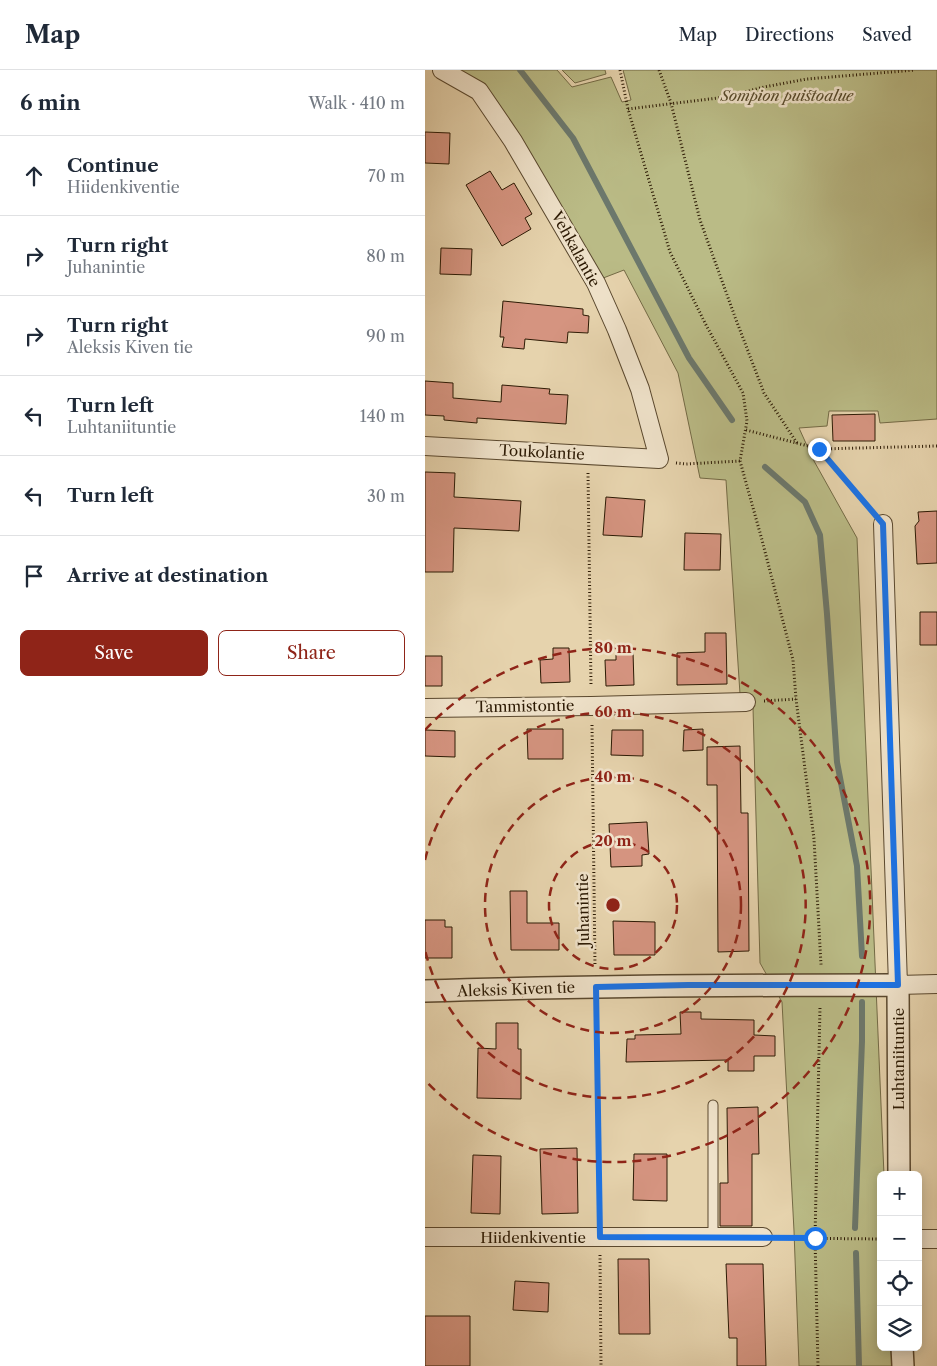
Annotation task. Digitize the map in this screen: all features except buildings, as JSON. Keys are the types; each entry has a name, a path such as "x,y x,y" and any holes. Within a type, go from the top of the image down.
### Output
{"street":[{"name":"Vehkalantie","path":"442,70 479,91 513,141 596,283 640,389 659,460"},
{"name":"Toukolantie","path":"425,446 659,460"},
{"name":"Luhtaniituntie","path":"883,524 898,985 899,1171"},
{"name":"Tammistontie","path":"425,708 746,702"},
{"name":"Aleksis Kiven tie","path":"425,992 688,985 937,984"},
{"name":"Hiidenkiventie","path":"425,1236 763,1238"},
{"path":"922,1239 937,1239"},
{"path":"902,1351 903,1366"}],"lane":[{"path":"713,1105 713,1237"}],"path":[{"path":"659,70 671,103 701,220 735,317 764,394 797,443"},
{"path":"628,109 726,97 764,87 807,79 915,70"},
{"path":"746,430 819,449 937,446"},
{"path":"819,449 883,524"},
{"name":"Juhanintie","path":"588,455 601,1366"},
{"path":"659,460 686,464 740,460"},
{"path":"746,702 796,699"},
{"path":"763,1238 877,1239"}],"green space":[{"name":"Sompion puistoalue","path":"458,70 557,70 572,87 611,77 622,102 631,100 623,70 937,70 937,419 880,423 878,411 829,411 827,426 799,428 814,461 857,538 884,1171 877,1171 877,1351 891,1351 892,1366 799,1366 782,1002 760,963 753,707 740,694 726,480 700,478 678,373 624,270 598,280"},
{"path":"562,70 605,70 606,74 575,83"}],"waterway":[{"path":"520,70 573,138 689,358 732,420"},
{"path":"765,467 805,502 820,535 837,762 857,866 862,956"},
{"path":"855,1228 862,1002"},
{"path":"856,1253 859,1366"}],"route":[{"path":"815,1238 600,1237 596,987 898,985 883,524 819,449"}]}
